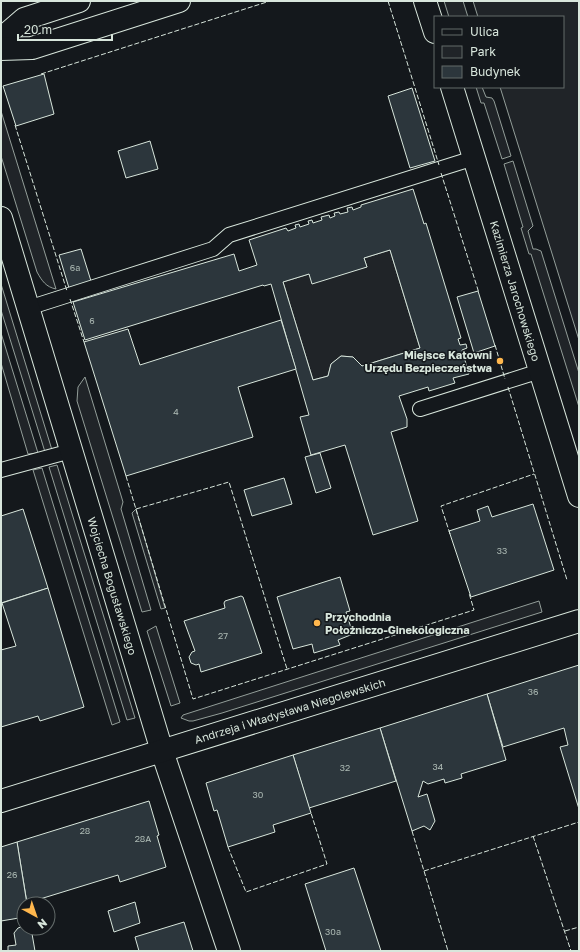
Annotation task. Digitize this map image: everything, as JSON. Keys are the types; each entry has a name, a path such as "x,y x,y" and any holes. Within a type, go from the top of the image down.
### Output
{"street":[{"path":"1,39 24,19 79,1"},
{"path":"1,49 32,48 179,1"},
{"path":"425,1 434,29"},
{"name":"Kazimierza Jarochowskiego","path":"452,88 579,496"},
{"name":"Wojciecha Bogusławskiego","path":"1,218 162,751 229,951"},
{"name":"Andrzeja i Władysława Niegolewskich","path":"1,800 579,621"}],"lane":[{"path":"28,308 213,250 229,235 474,158"},
{"path":"420,410 540,371"},
{"path":"1,470 71,451"}],"green space":[{"path":"444,1 463,1 468,16 449,16"},
{"path":"473,1 579,1 579,340 500,88 564,88 564,16 478,16"},
{"path":"476,88 482,88 486,97 492,98 494,101 511,156 502,159 484,103 481,103"},
{"path":"1,111 56,289 45,283 37,272 1,156"},
{"path":"513,161 533,226 528,231 533,249 541,251 579,373 579,407 531,254 529,254 521,228 523,227 504,164"},
{"path":"390,250 420,348 362,366 353,357 341,356 331,364 328,376 313,380 283,282 309,274 367,267 364,258"},
{"path":"1,284 52,450 45,452 1,310"},
{"path":"1,333 38,453 28,454 1,363"},
{"path":"85,377 123,502 121,509 151,610 142,612 77,401 78,387"},
{"path":"57,465 135,718 127,720 49,467"},
{"path":"42,468 120,722 112,725 33,470"},
{"path":"136,509 165,608 161,609 132,513"},
{"path":"539,601 542,612 222,713 193,721 181,718 183,715"},
{"path":"156,626 180,703 171,706 147,631"}],"building":[{"path":"44,74 54,114 16,126 3,86"},
{"path":"412,88 435,161 410,168 388,96"},
{"path":"150,141 158,169 126,178 118,151"},
{"path":"413,189 424,224 426,223 461,338 458,339 460,345 466,344 467,348 462,350 469,374 453,378 455,383 429,391 428,387 399,396 407,419 407,427 391,432 418,521 373,535 345,445 311,455 300,417 309,415 271,284 263,285 85,340 73,302 234,254 239,271 257,265 249,240 286,228 288,231 296,228 295,225 299,224 300,227 309,224 308,221 312,220 313,223 322,220 321,217 329,215 330,218 335,216 334,213 339,212 340,214 348,212 347,208 352,207 353,210 361,207 361,205","holes":["390,250 420,348 362,366 353,357 341,356 331,364 328,376 313,380 283,282 309,274 312,284 367,267 364,258"]},
{"path":"81,249 91,281 69,288 59,255"},
{"path":"478,291 495,346 474,353 457,297"},
{"path":"281,320 296,369 238,387 253,437 126,476 84,342 128,329 140,365"},
{"path":"320,453 331,488 316,493 305,457"},
{"path":"284,478 292,504 252,516 244,490"},
{"path":"533,504 554,570 471,597 449,531 480,521 477,510 488,506 492,517"},
{"path":"23,509 48,588 1,603 1,516"},
{"name":"Przychodnia Położniczo-Ginekologiczna","path":"340,577 350,611 346,612 353,634 338,640 340,645 314,653 312,644 293,649 277,597"},
{"path":"48,588 84,707 40,721 38,716 1,727 1,650 16,646 2,603"},
{"path":"241,596 243,597 262,653 201,672 199,664 196,665 191,663 189,657 192,652 195,651 184,621 225,608 225,601"},
{"path":"579,665 579,809 560,747 568,745 564,728 503,747 487,694"},
{"path":"487,694 506,760 461,774 462,778 445,783 444,779 428,784 423,781 418,797 427,794 435,821 430,830 424,826 412,831 380,728"},
{"path":"380,728 396,781 309,808 293,755"},
{"path":"293,755 311,813 273,825 275,832 228,847 217,810 214,811 206,783"},
{"path":"149,801 159,835 157,836 166,867 120,882 118,875 50,896 26,896 17,842"},
{"path":"17,842 26,896 16,896 16,918 1,921 1,847"},
{"path":"354,868 381,951 326,951 305,884"},
{"path":"135,902 140,923 114,932 108,911"},
{"path":"184,922 193,951 139,951 135,937"},
{"path":"16,930 16,936 32,936 35,951 8,951 8,946 16,945 14,933"}],"fence":[{"path":"41,74 270,1"},
{"path":"388,1 439,165"},
{"path":"15,125 67,291"},
{"path":"441,173 479,293"},
{"path":"70,299 84,342"},
{"path":"495,345 505,379"},
{"path":"508,387 567,580"},
{"path":"450,534 441,506 534,474"},
{"path":"126,476 193,699 474,610 469,593"},
{"path":"136,509 229,482 287,669"},
{"path":"228,847 246,892 327,864 311,813"},
{"path":"424,871 579,822"},
{"path":"412,831 448,951"},
{"path":"533,836 571,951"},
{"path":"565,931 579,927"}],"place":[{"name":"Miejsce Katowni Urzędu Bezpieczeństwa","path":"500,361"},
{"name":"Przychodnia Położniczo-Ginekologiczna","path":"317,623"}]}
